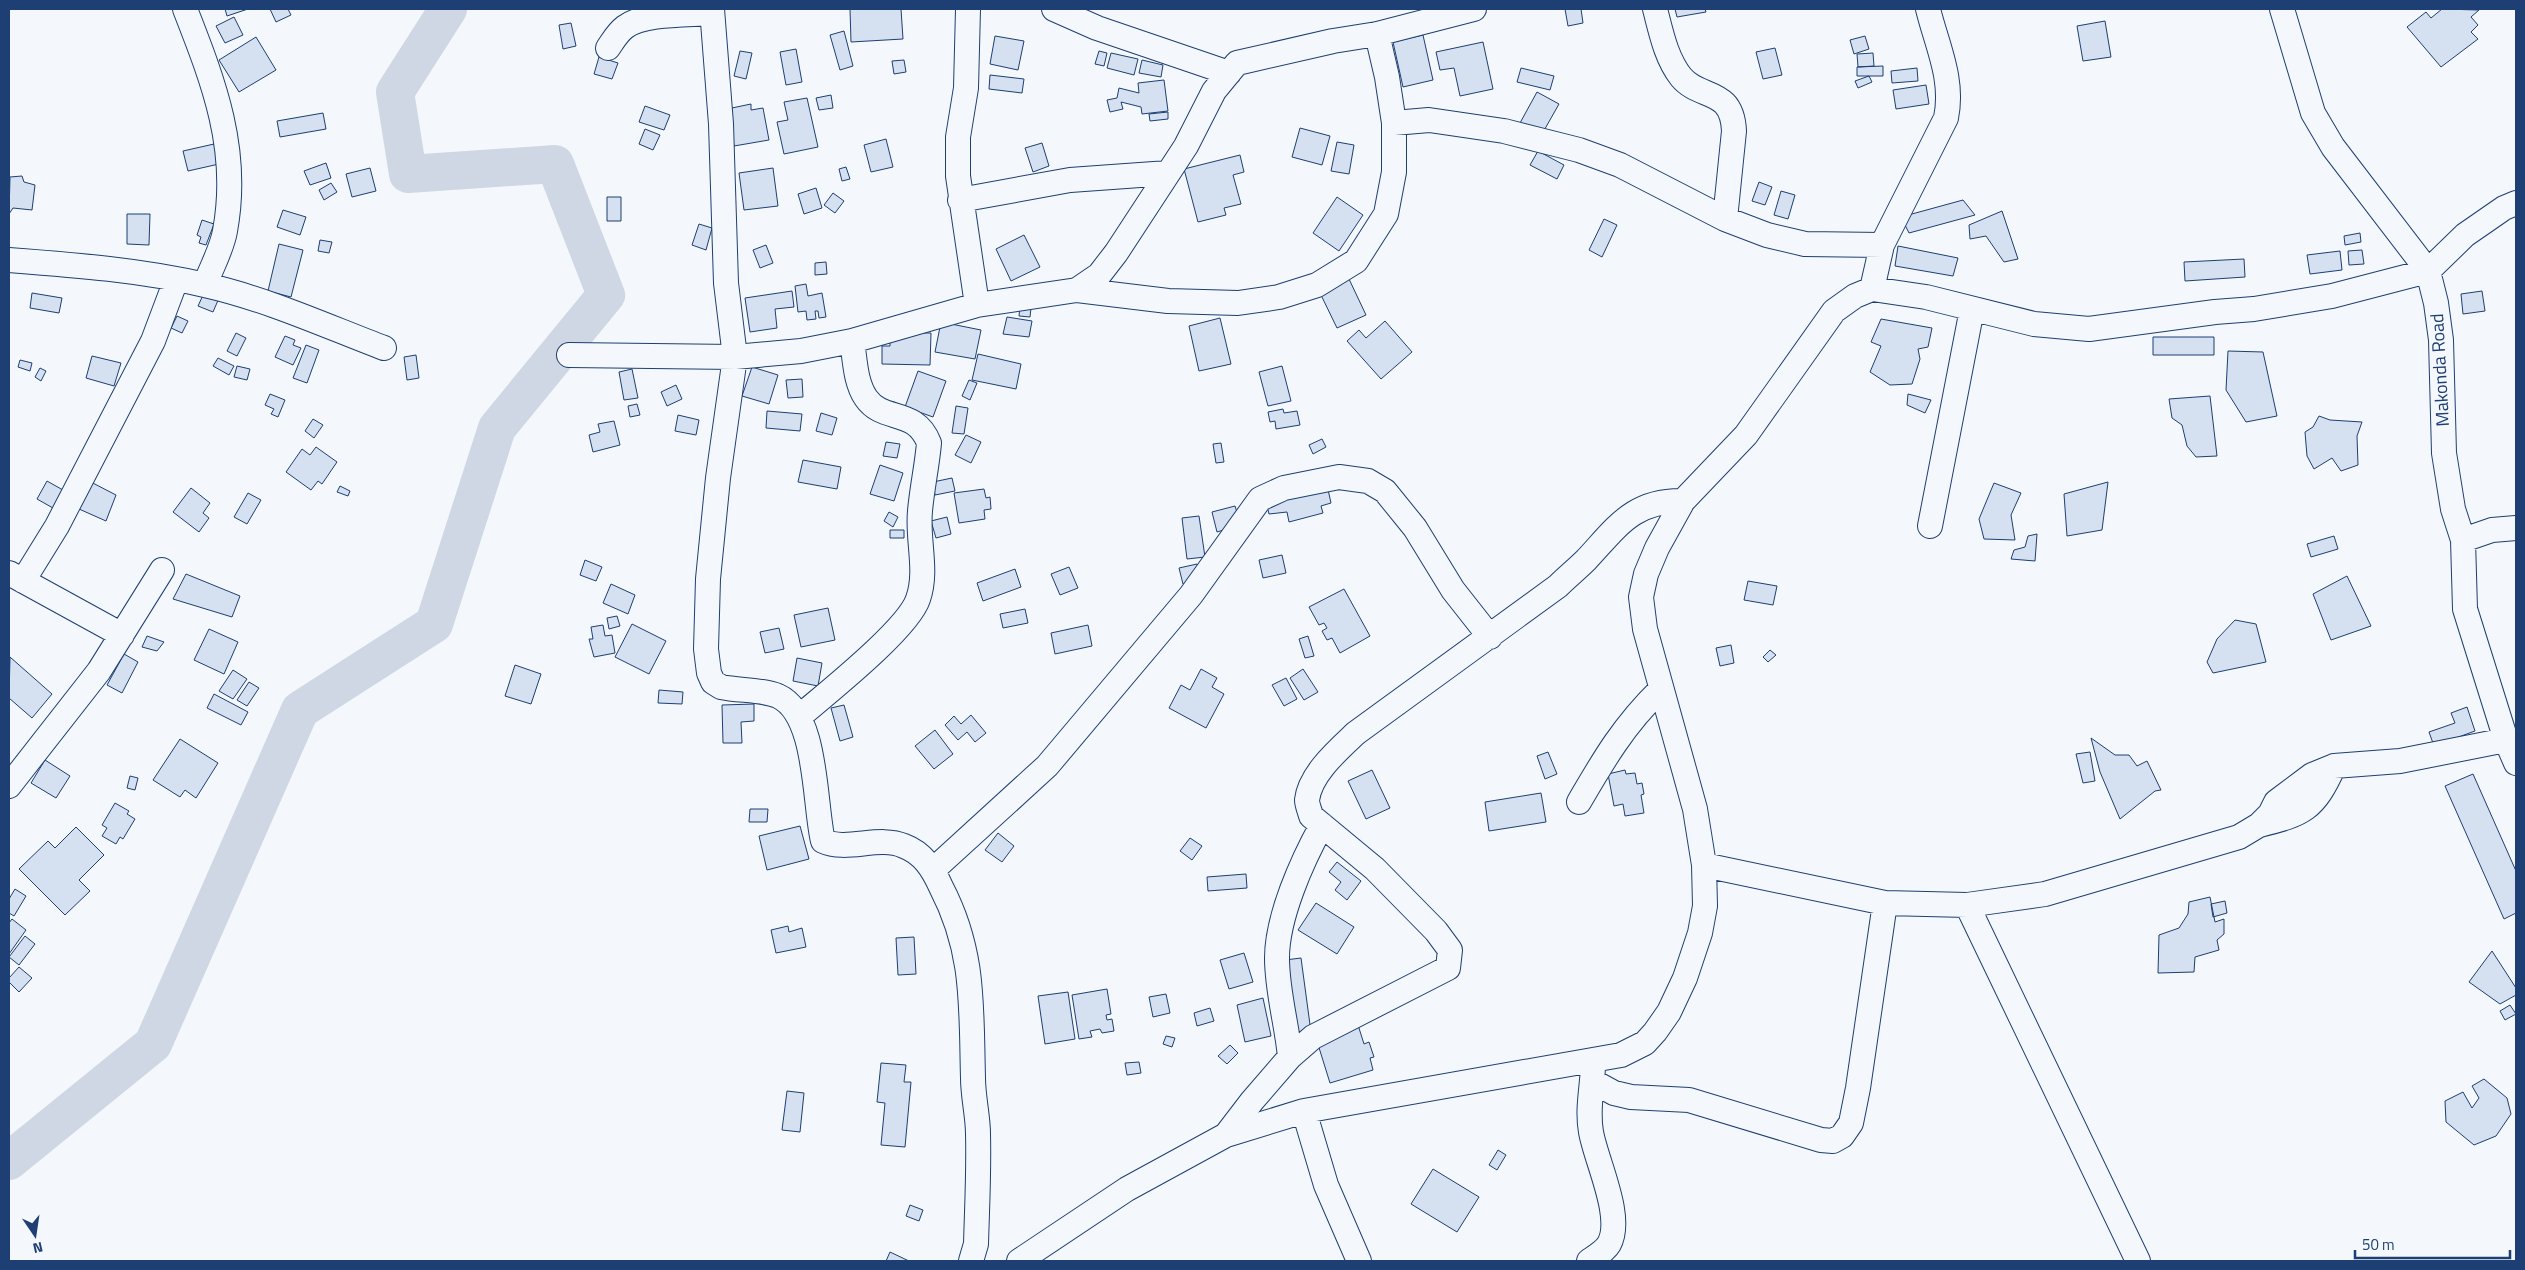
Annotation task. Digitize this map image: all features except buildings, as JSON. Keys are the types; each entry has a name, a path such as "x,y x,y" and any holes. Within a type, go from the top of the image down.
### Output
{"street":[{"path":"185,9 206,63 224,122 231,169 225,233 205,285"},
{"path":"968,9 966,88 958,137 960,200 977,305"},
{"path":"1054,9 1097,28 1229,73"},
{"path":"1077,290 1099,275 1186,146 1214,91 1237,63 1377,34 1474,9"},
{"path":"1655,9 1664,43 1679,74 1691,86 1714,95 1726,106 1732,117 1734,131 1725,219"},
{"path":"1872,289 1882,245 1946,118 1950,100 1948,79 1928,9"},
{"name":"Makonda Road","path":"2282,9 2313,113 2334,147 2428,271 2436,303 2440,340 2444,453 2453,509 2463,540 2464,609 2506,740 2516,763"},
{"path":"608,48 620,32 632,23 653,18 712,11 721,124 726,283 736,357 718,478 708,579 706,649 709,673 713,682 721,687 778,696 791,706 799,717 812,755 815,798 823,842 833,846 859,843 904,845 926,860 956,914 967,959 973,1015 973,1080 978,1133 976,1244 971,1261"},
{"path":"569,355 736,357 802,351 852,341 977,305 1077,290 1168,301 1238,303 1280,297 1317,285 1356,261 1386,214 1394,172 1394,124 1387,77 1377,34"},
{"path":"1394,124 1429,120 1504,131 1579,150 1620,164 1725,219 1767,235 1805,244 1882,245"},
{"path":"960,200 1070,180 1168,173"},
{"path":"1019,1261 1127,1189 1226,1135 1304,1111 1593,1071 1644,1043 1655,1032 1669,1012 1685,978 1700,932 1705,906 1704,865 1695,809 1671,719 1660,690 1645,629 1641,597 1646,574 1657,548 1683,500 1746,435 1834,310 1855,296 1872,289 1926,297 2034,324 2090,330 2215,312 2254,309 2332,296 2428,271 2465,235 2504,208 2516,192"},
{"path":"9,260 124,272 205,285 263,302 384,348"},
{"path":"122,635 16,577 57,526 153,341 176,280"},
{"path":"1930,526 1972,309"},
{"path":"799,717 881,645 908,616 918,600 922,581 920,512 929,443 925,434 916,423 878,408 864,396 857,374 852,341"},
{"path":"933,870 1047,766 1192,595 1260,499 1284,488 1338,477 1368,481 1385,491 1415,528 1453,590 1490,637"},
{"path":"1226,1135 1290,1057 1313,1037 1391,1000 1448,968 1450,963 1450,950 1444,940 1418,911 1375,869 1311,816 1307,802 1312,782 1336,753 1369,723 1558,586 1585,561 1614,529 1634,512 1664,500 1683,500"},
{"path":"2463,540 2492,530 2516,528"},
{"path":"9,786 98,671 162,570"},
{"path":"1579,802 1616,739 1660,690"},
{"path":"1704,865 1885,903 1967,905 2045,894 2220,844 2239,837 2259,825 2294,816 2311,803 2324,789 2334,766 2400,761 2506,740"},
{"path":"1290,1057 1287,1028 1279,992 1277,957 1283,922 1297,875 1322,825"},
{"path":"1593,1071 1614,1093 1631,1097 1689,1100 1821,1140 1833,1141 1842,1136 1851,1123 1858,1088 1885,903"},
{"path":"1967,905 2138,1261"},
{"path":"1588,1261 1609,1245 1613,1231 1605,1180 1591,1134 1588,1112 1593,1071"},
{"path":"1304,1111 1326,1185 1359,1261"}],"waterway":[{"path":"9,1161 153,1044 300,710 434,624 497,428 606,295 555,164 408,174 395,92 448,9"}]}
